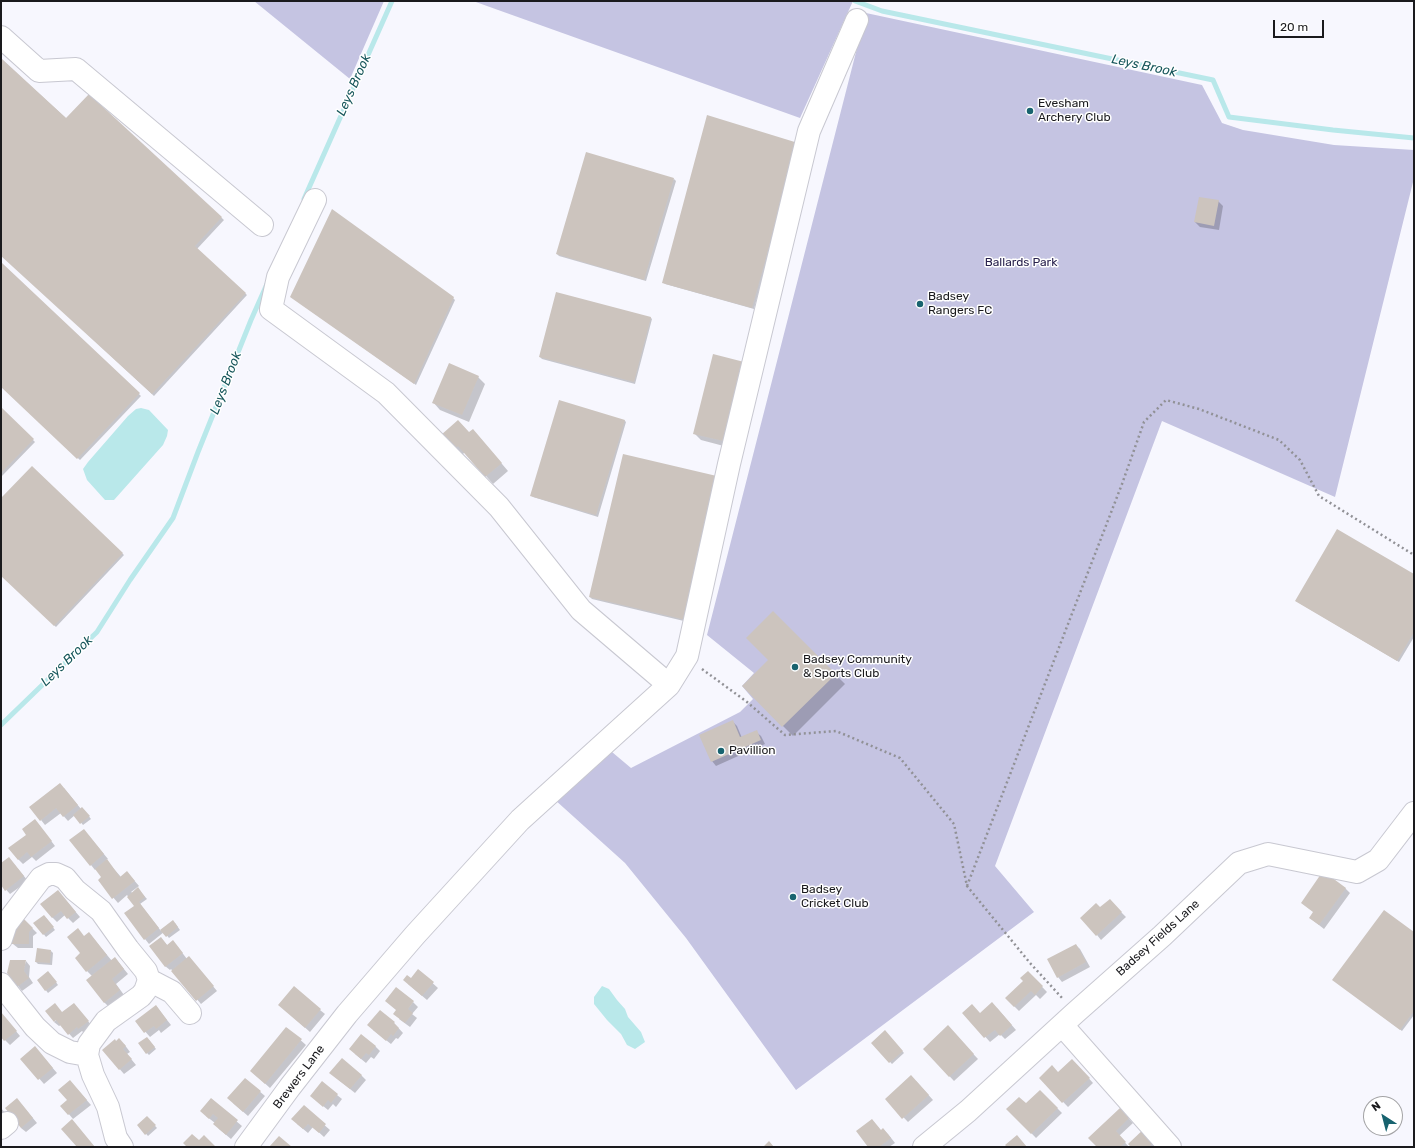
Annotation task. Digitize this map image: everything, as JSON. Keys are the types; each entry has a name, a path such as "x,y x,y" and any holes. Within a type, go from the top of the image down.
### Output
{"street":[{"name":"Brewers Lane","path":"246,1147 290,1087 353,1008 415,935 520,820 669,685 687,656 729,464 809,130 857,20"},
{"path":"1,37 38,70 76,69 262,225"},
{"path":"315,200 278,276 271,309 386,393 499,508 581,610 669,685"},
{"name":"Badsey Fields Lane","path":"924,1147 968,1112 1162,936 1239,863 1268,854 1357,872 1378,860 1414,813"},
{"path":"1,939 6,924 41,878 49,874 56,874 65,878 75,890 101,912 146,971 149,980 145,991 141,996 106,1021 89,1044 87,1055 93,1076 108,1107 116,1138 122,1147"},
{"path":"149,980 172,992 190,1013"},
{"path":"1,984 35,1027 52,1043 70,1052 87,1055"},
{"path":"1069,1019 1170,1147"}],"path":[{"path":"967,886 1122,484 1144,422 1166,400 1199,409 1279,440 1300,460 1319,496 1414,555"},
{"path":"687,656 700,668 748,702 785,735 836,730 900,758 954,824 967,886 1030,963 1069,1019"}],"green space":[{"path":"254,1 384,1 350,79"},
{"path":"473,1 853,1 800,118"},
{"name":"Ballards Park","path":"866,13 1202,85 1222,123 1243,130 1334,145 1414,150 1414,178 1335,497 1162,421 995,866 1034,912 796,1090 686,938 625,863 554,799 612,752 631,768 740,712 753,699 742,686 754,673 707,635"}],"shaded area":[{"path":"141,408 149,410 168,430 167,436 163,445 114,500 105,500 87,480 83,469 128,416 136,409"},
{"path":"602,986 609,989 625,1009 628,1017 641,1032 645,1042 635,1049 627,1045 621,1034 594,1004 594,997"}],"building":[{"path":"1,58 66,118 89,94 222,217 195,246 246,293 152,394 1,256"},
{"path":"707,115 798,143 752,308 662,283"},
{"path":"586,152 674,178 644,280 556,254"},
{"path":"1199,197 1219,200 1214,226 1194,222"},
{"path":"332,209 454,297 414,384 290,297"},
{"path":"1,262 140,393 77,459 1,387"},
{"path":"556,292 651,317 634,382 539,357"},
{"path":"713,354 748,363 728,442 693,434"},
{"path":"449,363 479,376 462,415 432,403"},
{"path":"559,400 625,420 596,515 530,496"},
{"path":"1,407 34,439 1,473"},
{"path":"458,420 469,432 473,429 502,463 485,477 458,446 453,450 441,435"},
{"path":"623,454 721,477 686,620 589,597"},
{"path":"32,466 123,553 54,626 1,576 1,498"},
{"path":"1337,529 1414,574 1414,632 1397,661 1295,601"},
{"name":"Badsey Community & Sports Club","path":"773,611 836,674 782,727 742,686 768,660 746,638"},
{"name":"Pavillion","path":"733,720 740,737 757,730 761,740 711,762 699,735"},
{"path":"60,783 78,805 63,817 56,808 40,821 29,807"},
{"path":"82,807 90,816 80,824 73,815"},
{"path":"35,819 52,841 31,857 27,852 18,860 8,848 26,835 22,829"},
{"path":"84,829 104,854 90,866 69,840"},
{"path":"9,857 24,876 5,891 1,885 1,863"},
{"path":"107,859 120,877 127,871 135,881 112,899 98,880 101,877 95,869"},
{"path":"1323,871 1346,888 1319,925 1309,918 1313,912 1301,903"},
{"path":"138,887 145,897 139,902 159,928 144,940 124,913 134,906 127,897"},
{"path":"58,890 76,912 67,919 61,911 52,918 40,904"},
{"path":"1110,899 1122,912 1096,936 1080,918 1096,903 1100,907"},
{"path":"1384,910 1414,932 1414,1011 1400,1030 1332,980"},
{"path":"44,915 54,927 43,935 33,923"},
{"path":"22,917 33,928 29,932 29,944 12,944 12,927"},
{"path":"173,920 178,927 166,937 160,930"},
{"path":"78,928 84,936 89,932 107,955 86,972 75,958 80,953 67,937"},
{"path":"161,937 167,945 173,940 183,953 165,967 149,946"},
{"path":"1076,944 1086,962 1057,978 1047,959"},
{"path":"37,948 51,950 50,963 35,962"},
{"path":"189,956 214,986 196,1001 171,971"},
{"path":"115,957 124,969 112,979 120,990 104,1003 86,980"},
{"path":"10,960 26,960 24,971 29,978 17,987 7,973"},
{"path":"418,969 434,982 422,996 403,980 407,975 411,978"},
{"path":"48,971 57,982 45,991 37,980"},
{"path":"1028,971 1043,986 1035,995 1031,991 1014,1007 1005,998 1023,981 1020,978"},
{"path":"294,986 321,1009 305,1028 278,1005"},
{"path":"396,987 414,1001 408,1009 413,1013 405,1023 393,1014 396,1010 385,1001"},
{"path":"992,1002 1012,1025 1000,1036 995,1030 984,1038 962,1013 972,1004 980,1013"},
{"path":"55,1003 62,1012 74,1003 89,1021 78,1029 77,1027 68,1035 56,1020 54,1022 45,1011"},
{"path":"156,1005 167,1020 156,1029 154,1026 144,1033 135,1021"},
{"path":"380,1010 395,1022 394,1023 399,1028 393,1036 391,1034 386,1041 367,1025"},
{"path":"1,1012 17,1031 4,1041 1,1037"},
{"path":"948,1025 974,1054 949,1077 923,1049"},
{"path":"286,1027 302,1039 265,1084 250,1071"},
{"path":"885,1030 903,1051 889,1063 871,1043"},
{"path":"361,1034 376,1046 369,1055 366,1053 361,1059 349,1049"},
{"path":"147,1037 155,1047 146,1054 138,1043"},
{"path":"119,1038 126,1046 123,1049 132,1059 119,1070 102,1050 115,1039 116,1041"},
{"path":"35,1046 53,1068 38,1080 20,1059"},
{"path":"342,1058 362,1075 350,1089 329,1073"},
{"path":"1072,1059 1090,1078 1062,1103 1039,1078 1052,1065 1058,1072"},
{"path":"911,1075 929,1095 902,1119 885,1099"},
{"path":"245,1078 261,1091 243,1112 227,1098"},
{"path":"70,1080 87,1100 68,1115 60,1106 67,1100 58,1090"},
{"path":"322,1081 338,1094 331,1103 328,1100 323,1107 310,1096"},
{"path":"1040,1090 1058,1108 1031,1134 1006,1109 1019,1097 1026,1103"},
{"path":"17,1098 33,1118 21,1128 5,1108"},
{"path":"211,1098 238,1120 226,1135 213,1124 218,1118 213,1114 209,1119 200,1111"},
{"path":"304,1105 326,1124 319,1133 308,1124 303,1129 291,1119"},
{"path":"1120,1108 1129,1118 1116,1131 1126,1142 1120,1147 1097,1147 1088,1138"},
{"path":"147,1116 156,1125 145,1135 137,1125"},
{"path":"72,1119 95,1147 77,1147 61,1129"},
{"path":"872,1119 881,1130 883,1128 891,1138 879,1147 868,1147 856,1131"},
{"path":"1147,1126 1166,1147 1155,1147 1152,1144 1148,1147 1131,1147 1128,1144"},
{"path":"192,1134 199,1140 204,1135 216,1147 187,1147 183,1143"},
{"path":"1017,1135 1027,1147 1007,1147 1005,1145"},
{"path":"279,1136 292,1147 269,1147"},
{"path":"769,1141 774,1147 763,1147"}],"waterway":[{"name":"Leys Brook","path":"304,199 392,1"},
{"name":"Leys Brook","path":"855,1 882,11 1213,80 1229,117 1414,138"},
{"name":"Leys Brook","path":"1,725 97,632 130,580 173,518 251,320 267,284"}],"place":[{"name":"Evesham Archery Club","path":"1030,111"},
{"name":"Badsey Rangers FC","path":"920,304"},
{"name":"Badsey Community & Sports Club","path":"795,667"},
{"name":"Pavillion","path":"721,751"},
{"name":"Badsey Cricket Club","path":"793,897"}]}
